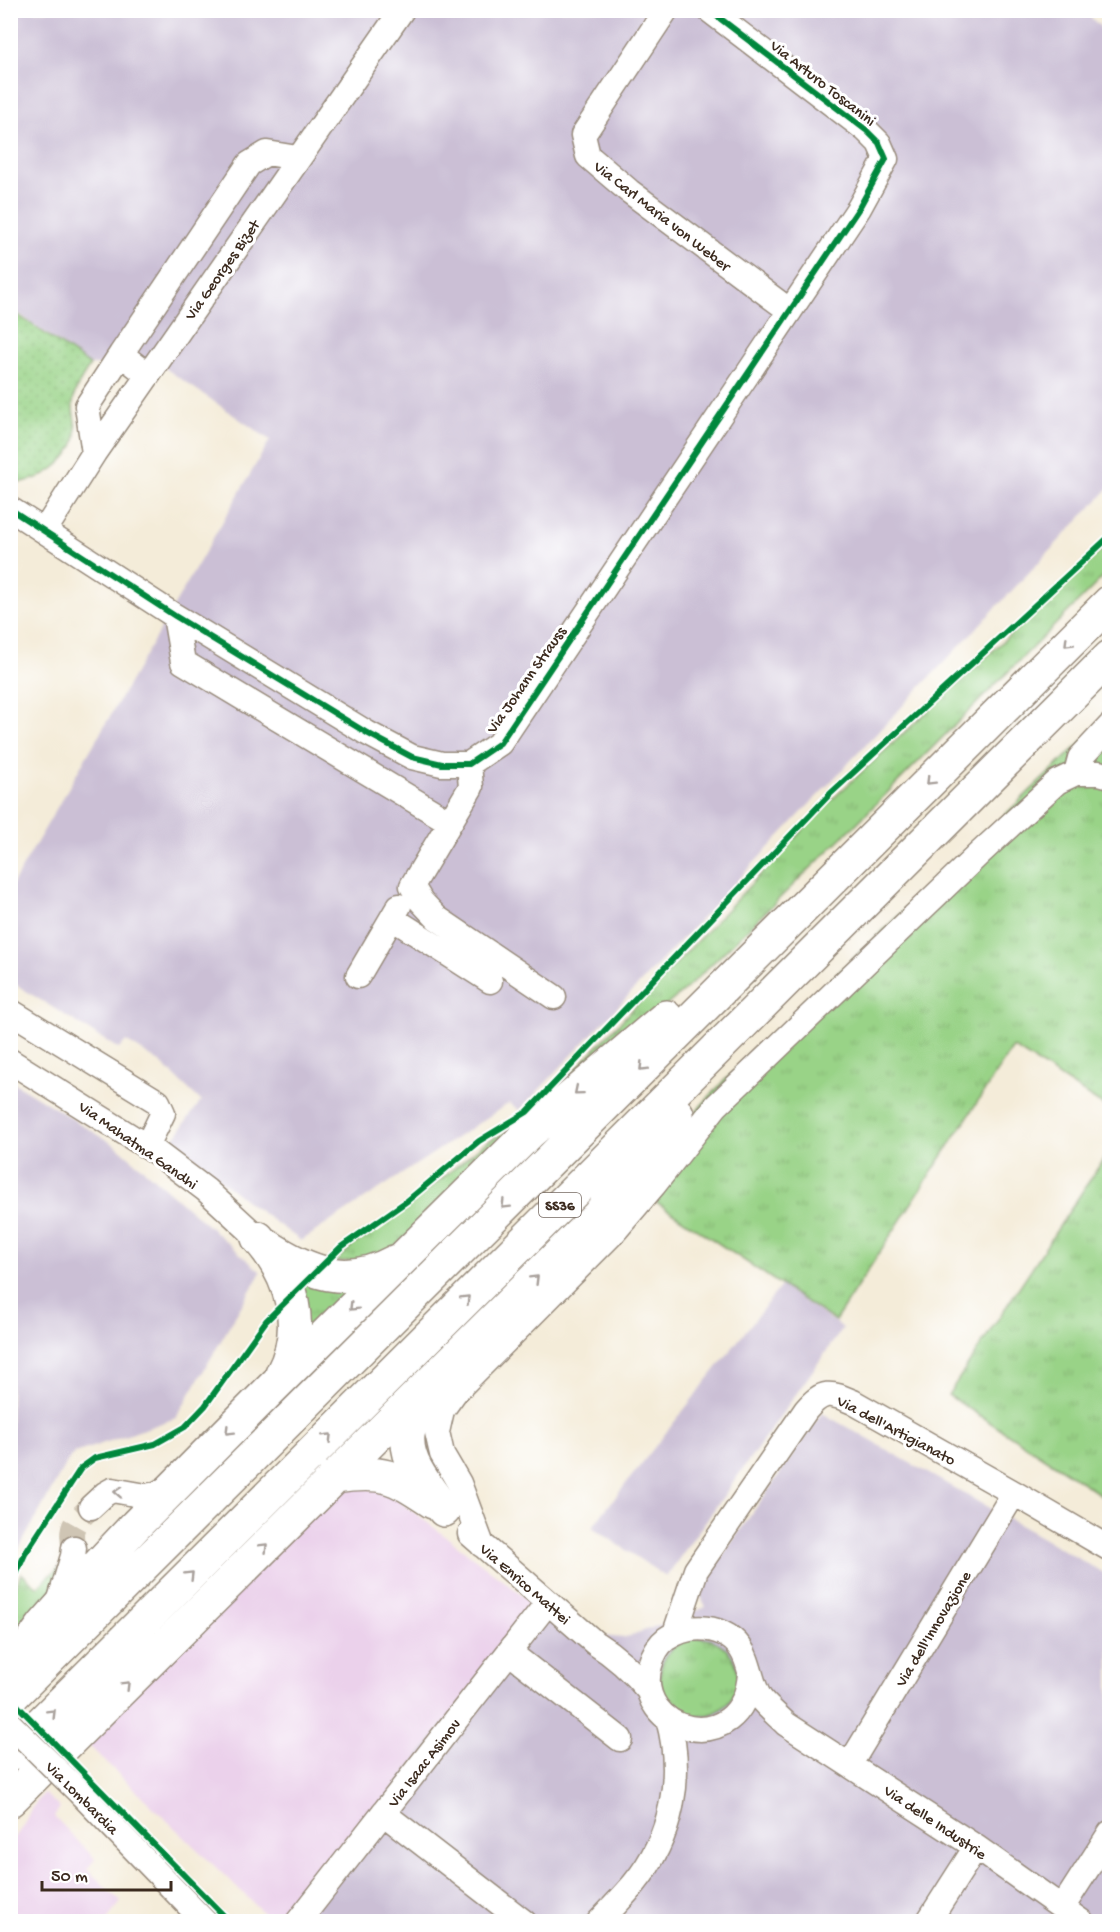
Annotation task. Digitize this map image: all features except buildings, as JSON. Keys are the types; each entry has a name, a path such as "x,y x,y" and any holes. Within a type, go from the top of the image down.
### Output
{"highway":[{"name":"SS36","path":"10,1698 1110,602"},
{"name":"SS36","path":"10,1754 1110,657"},
{"path":"10,1672 51,1616 186,1474 529,1133 663,1020 723,961 734,953 759,948 770,941"},
{"path":"13,1802 334,1477 598,1216 665,1128 728,1058 798,967"},
{"path":"258,1238 284,1263 326,1275 371,1273 397,1261 408,1252"},
{"path":"270,1390 279,1378 292,1351 296,1323 284,1263"},
{"path":"433,1379 415,1414 408,1436 411,1456 420,1475 444,1510"},
{"path":"334,1477 365,1473 383,1475 401,1481 444,1510"}],"street":[{"name":"Via Georges Bizet","path":"45,530 94,453 402,10"},
{"name":"Via Carl Maria von Weber","path":"666,10 583,135 588,156 629,191 790,311"},
{"name":"Via Arturo Toscanini","path":"709,10 866,130 879,143 886,159 859,208 790,311"},
{"path":"94,453 87,406 249,164 267,153 297,158"},
{"name":"Via Johann Strauss","path":"469,764 500,743 790,311"},
{"path":"121,354 148,375"},
{"path":"10,509 175,616 367,733 412,757 442,764 469,764 471,787 358,976"},
{"path":"175,616 183,662 450,822"},
{"path":"1076,773 1080,758 1110,726"},
{"path":"482,1545 459,1483 442,1454 437,1432 442,1410 455,1392 614,1232 716,1106 1057,782 1076,773 1099,773 1110,776"},
{"path":"412,886 421,901 437,918 554,997"},
{"path":"392,918 490,981"},
{"path":"10,1011 158,1102 163,1113 147,1146"},
{"name":"Via Mahatma Gandhi","path":"10,1060 147,1146 206,1191 258,1238"},
{"name":"Via dell'Artigianato","path":"668,1638 696,1570 806,1410 816,1398 825,1394 853,1402 1014,1492 1110,1549"},
{"path":"91,1507 108,1491 116,1490 141,1496 150,1495 167,1489 186,1474"},
{"name":"Via dell'Innovazione","path":"850,1764 1014,1492"},
{"name":"Via Enrico Mattei","path":"444,1510 595,1643 610,1652 635,1674 649,1691"},
{"path":"51,1616 62,1596 74,1548"},
{"path":"690,1586 699,1616 708,1628"},
{"name":"Via Isaac Asimov","path":"298,1922 548,1602"},
{"path":"610,1652 627,1654 642,1652 692,1628 708,1628"},
{"name":"Via delle Industrie","path":"708,1628 724,1634 737,1644 746,1658 760,1698 786,1724 976,1846 1082,1922"},
{"path":"599,1922 635,1883 658,1847 670,1813 676,1775 674,1741 668,1719 656,1707 649,1691 648,1674 652,1657 668,1638"},
{"path":"509,1652 620,1739"},
{"path":"676,1775 686,1753 743,1705 749,1690 750,1674"},
{"name":"Via delle Industrie","path":"668,1719 683,1727 700,1730 724,1722 751,1718 786,1724"},
{"name":"Via Lombardia","path":"10,1724 205,1922"},
{"path":"383,1813 524,1922"},
{"path":"1062,1908 1110,1833"},
{"path":"928,1922 976,1846"}],"shaded area":[{"path":"1083,10 1109,35 1109,488 520,1110 509,1103 301,1241 250,1204 172,1141 201,1101 161,1063 126,1041 119,1049 10,981 11,887 270,440 162,366 91,365 11,308 11,11"},
{"path":"11,1081 118,1147 261,1272 176,1418 75,1453 68,1460 11,1563"},
{"path":"781,1286 843,1328 666,1577 592,1527"},
{"path":"822,1413 1109,1576 1109,1921 287,1922 537,1606 552,1623 574,1634 625,1638 706,1607 698,1591"},
{"path":"358,1486 390,1494 537,1606 287,1921 272,1921 86,1743 337,1488"},
{"path":"44,1793 60,1808 54,1816 95,1859 87,1869 121,1902 106,1921 11,1921 11,1843 31,1809"}],"green space":[{"path":"11,310 90,365 75,392 73,407 76,435 74,445 52,470 42,476 21,482 11,482"},
{"path":"1109,543 1109,571 855,825 686,989 384,1256 333,1263 352,1246 407,1207 485,1143 519,1125 536,1111 826,805"},
{"path":"1109,716 1109,1109 1013,1047 835,1321 637,1189 701,1106 723,1082"},
{"path":"1109,1151 1109,1500 948,1395"},
{"path":"292,1271 361,1282 306,1342"},
{"path":"59,1567 59,1580 11,1660 11,1601 21,1573 38,1587"},
{"path":"699,1638 714,1641 727,1649 735,1662 738,1677 735,1692 727,1705 714,1713 699,1716 684,1713 671,1705 663,1692 660,1677 663,1662 671,1649 684,1641"}],"tunnel":[{"path":"74,1548 72,1534 75,1524 91,1507"}],"cycle path":[{"path":"10,509 175,616 367,733 412,757 442,764 469,764 500,743 859,208 886,159 879,143 866,130 709,10"},
{"path":"10,1588 25,1554 81,1468 95,1458 155,1444 185,1427 205,1406 266,1321 341,1247 407,1201 479,1141 527,1112 830,794 1110,536"},
{"path":"10,1698 230,1922"}]}
